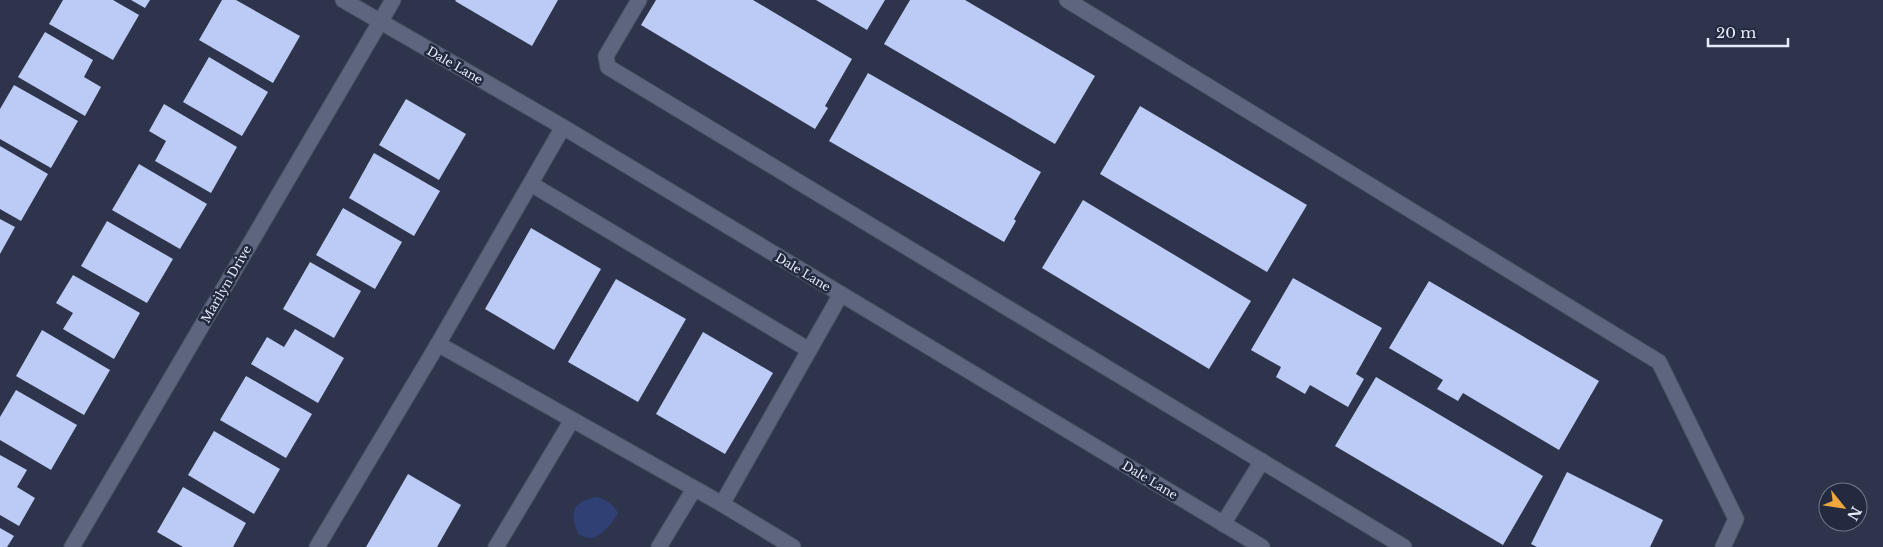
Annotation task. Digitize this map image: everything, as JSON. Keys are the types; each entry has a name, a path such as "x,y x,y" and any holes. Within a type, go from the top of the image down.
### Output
{"street":[{"name":"Dale Lane","path":"343,0 563,127 1262,547"},
{"name":"Marilyn Drive","path":"72,547 393,0"},
{"path":"639,0 606,56 608,67 1404,547"},
{"path":"1066,0 1659,362 1736,519 1723,547"},
{"path":"317,547 438,344 563,127"},
{"path":"531,184 809,350"},
{"path":"722,504 841,294"},
{"path":"438,344 722,504 793,547"},
{"path":"496,547 572,420"},
{"path":"1223,524 1262,461"},
{"path":"659,547 694,489"}],"shaded area":[{"path":"596,497 609,502 618,513 603,532 595,537 588,538 579,535 573,515 574,510 581,502"}],"building":[{"path":"63,0 113,0 139,15 113,60 49,24"},
{"path":"131,0 150,0 145,8"},
{"path":"222,0 236,0 300,36 273,83 199,40"},
{"path":"456,0 558,0 532,46"},
{"path":"656,0 753,0 852,59 825,106 828,108 815,129 641,25"},
{"path":"816,0 885,0 867,30"},
{"path":"910,0 965,0 1095,76 1055,144 884,44"},
{"path":"45,32 93,60 84,77 101,87 85,116 18,77"},
{"path":"209,57 268,92 242,136 183,102"},
{"path":"868,73 1041,172 1014,219 1016,221 1004,242 829,141"},
{"path":"14,85 78,121 51,168 0,139 0,109"},
{"path":"406,99 466,134 439,180 379,145"},
{"path":"164,104 237,147 211,193 155,161 166,141 149,131"},
{"path":"1140,106 1307,205 1267,272 1100,174"},
{"path":"0,146 48,174 21,221 0,209"},
{"path":"374,153 440,191 414,236 349,198"},
{"path":"139,164 207,204 180,249 112,210"},
{"path":"1083,200 1251,301 1209,369 1042,268"},
{"path":"343,208 402,242 375,289 316,255"},
{"path":"0,219 15,227 0,254"},
{"path":"107,221 173,259 147,303 81,266"},
{"path":"531,228 601,269 554,350 485,309"},
{"path":"310,262 361,291 334,338 283,309"},
{"path":"73,275 140,313 114,359 63,329 73,313 56,303"},
{"path":"1293,278 1382,328 1356,374 1364,379 1348,407 1310,385 1305,394 1276,377 1281,367 1251,350"},
{"path":"616,279 686,319 638,402 568,362"},
{"path":"1429,281 1599,381 1559,450 1463,393 1458,401 1437,389 1443,380 1389,348"},
{"path":"295,329 344,358 318,403 251,364 267,337 284,347"},
{"path":"42,330 110,370 84,415 16,376"},
{"path":"703,332 773,373 725,454 656,414"},
{"path":"246,376 312,414 286,458 220,420"},
{"path":"1376,377 1543,476 1503,545 1335,446"},
{"path":"16,390 77,425 51,470 0,440 0,417"},
{"path":"214,431 280,469 254,514 188,475"},
{"path":"0,455 27,470 17,487 35,498 19,526 0,515"},
{"path":"1567,472 1663,520 1650,547 1537,547 1531,544"},
{"path":"408,474 461,505 437,547 366,547"},
{"path":"183,487 246,523 233,547 183,547 157,532"},
{"path":"0,528 14,536 7,547 0,547"}]}
